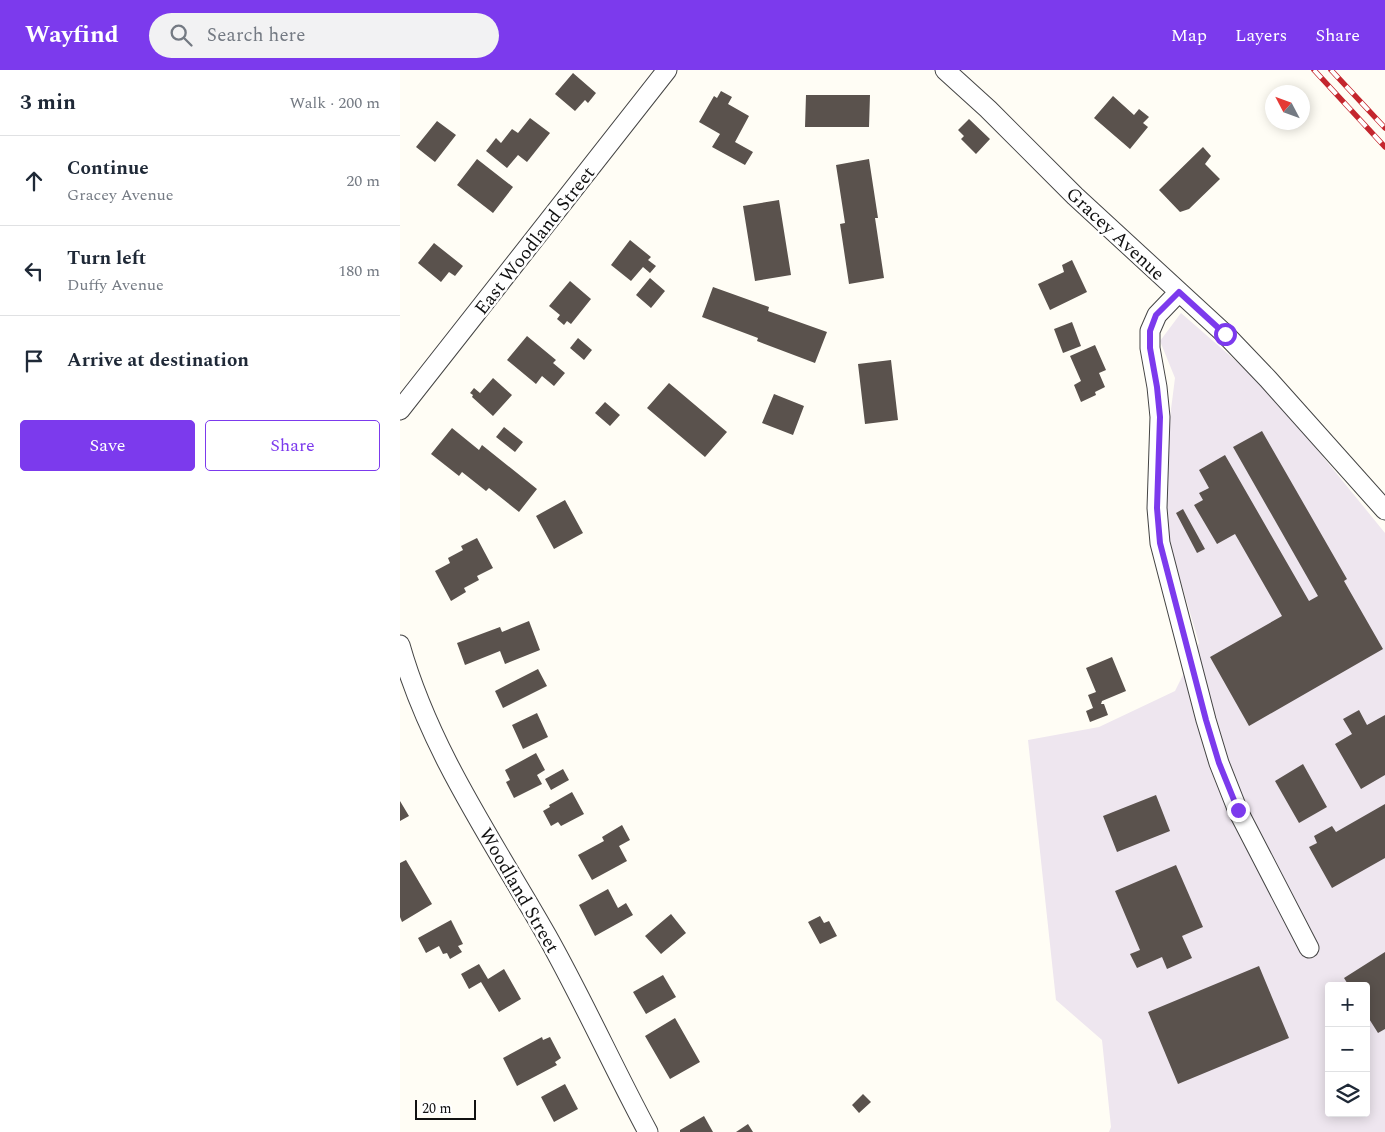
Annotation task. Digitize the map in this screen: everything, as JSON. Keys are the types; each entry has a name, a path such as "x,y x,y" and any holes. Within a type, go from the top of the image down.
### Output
{"street":[{"name":"East Woodland Street","path":"400,410 667,70"},
{"name":"Gracey Avenue","path":"945,70 988,109 1075,196 1225,334 1268,379 1385,510"},
{"path":"1179,292 1156,315 1150,331 1150,348 1160,417 1157,508 1160,543 1219,763 1238,810 1309,948"},
{"name":"Woodland Street","path":"400,645 409,676 426,719 451,772 569,976 622,1084 648,1132"}],"shaded area":[{"path":"1181,313 1267,388 1385,533 1385,1132 1109,1132 1111,1127 1102,1040 1056,1000 1028,740 1099,727 1175,691 1199,643 1166,532 1169,425 1175,378 1160,341"}],"building":[{"path":"573,73 596,93 588,103 585,100 575,111 555,94"},
{"path":"721,91 732,97 728,104 749,116 735,142 753,152 745,165 712,147 720,134 699,122 714,96 717,98"},
{"path":"806,95 870,95 869,127 805,127"},
{"path":"1113,96 1134,115 1139,109 1149,117 1143,123 1148,127 1130,149 1094,118"},
{"path":"530,118 550,133 527,162 518,155 507,168 486,151 496,138 501,143 512,129 518,133"},
{"path":"969,119 990,139 976,154 961,139 964,136 958,130"},
{"path":"437,121 456,135 435,162 416,147"},
{"path":"1203,147 1211,156 1205,164 1220,179 1189,209 1180,212 1159,190"},
{"path":"477,159 513,187 493,213 457,185"},
{"path":"869,159 878,218 875,218 884,278 849,284 840,224 845,223 836,165"},
{"path":"779,200 791,275 755,281 743,206"},
{"path":"630,240 651,257 648,260 656,266 650,273 643,267 631,281 611,265"},
{"path":"434,243 463,266 455,276 449,272 441,282 418,263"},
{"path":"1072,260 1087,292 1050,310 1038,284 1064,272 1062,265"},
{"path":"650,278 665,291 651,308 636,295"},
{"path":"570,281 591,299 571,324 567,321 564,325 557,319 560,315 549,306"},
{"path":"713,287 769,307 768,311 827,332 815,363 757,341 758,338 702,317"},
{"path":"1072,322 1081,346 1063,353 1054,329"},
{"path":"527,336 556,360 553,363 565,373 554,386 542,376 536,384 507,360"},
{"path":"578,338 592,350 584,360 570,348"},
{"path":"1095,345 1106,370 1099,373 1105,387 1095,392 1096,395 1081,402 1074,385 1081,381 1070,356"},
{"path":"891,360 898,420 865,424 858,364"},
{"path":"493,378 512,395 493,416 470,393 474,388 480,393"},
{"path":"669,383 727,432 705,457 647,408"},
{"path":"774,394 804,406 793,435 762,423"},
{"path":"605,402 620,415 610,426 595,413"},
{"path":"504,427 523,442 515,452 496,437"},
{"path":"452,428 479,450 482,445 537,489 519,512 489,488 486,491 462,472 459,476 431,454"},
{"path":"1262,431 1347,579 1344,581 1383,649 1249,726 1210,657 1282,616 1235,534 1217,544 1194,505 1203,500 1199,493 1209,488 1199,470 1225,455 1309,601 1318,596 1233,447"},
{"path":"565,500 583,533 554,549 536,516"},
{"path":"1183,509 1205,549 1197,553 1176,513"},
{"path":"477,538 493,568 477,576 479,580 464,588 466,592 451,601 435,571 450,563 448,558 463,550 461,546"},
{"path":"529,621 540,650 505,664 500,651 465,665 457,643 500,627 502,632"},
{"path":"1112,657 1126,691 1102,701 1101,704 1104,704 1108,715 1090,722 1086,711 1093,708 1088,695 1096,692 1086,668"},
{"path":"538,669 547,686 503,708 495,691"},
{"path":"1359,710 1367,725 1385,715 1385,775 1361,789 1335,744 1352,734 1343,719"},
{"path":"537,713 548,737 523,749 512,725"},
{"path":"536,753 545,770 537,775 542,784 514,798 506,782 510,780 505,770"},
{"path":"1303,764 1327,807 1299,823 1275,781"},
{"path":"563,769 569,780 551,790 545,779"},
{"path":"572,792 584,814 561,826 558,822 551,826 543,811 550,807 549,805"},
{"path":"1156,795 1170,831 1117,852 1103,816"},
{"path":"400,801 409,816 400,821"},
{"path":"1385,804 1385,858 1332,888 1309,847 1317,843 1314,836 1332,826 1336,832"},
{"path":"622,825 630,840 619,846 627,861 592,880 578,855 604,841 602,837"},
{"path":"406,860 432,904 402,922 400,917 400,863"},
{"path":"1176,865 1203,927 1182,936 1192,958 1167,969 1162,957 1137,968 1130,954 1140,950 1115,891"},
{"path":"608,889 618,908 626,903 633,915 595,936 579,905"},
{"path":"671,914 686,933 661,954 645,936"},
{"path":"820,916 824,923 829,921 837,936 820,944 808,922"},
{"path":"451,920 463,944 458,946 462,952 450,959 447,953 443,954 439,946 426,953 418,938"},
{"path":"1385,952 1385,1029 1378,1033 1370,1020 1370,982 1346,982 1344,978"},
{"path":"479,964 488,979 504,969 521,999 499,1012 481,982 469,989 461,974"},
{"path":"1259,966 1289,1038 1178,1084 1148,1012"},
{"path":"663,975 676,997 646,1014 633,992"},
{"path":"675,1018 700,1062 670,1079 645,1036"},
{"path":"542,1037 543,1040 550,1037 561,1058 555,1062 557,1065 517,1086 503,1058"},
{"path":"565,1084 578,1109 554,1122 541,1097"},
{"path":"863,1094 871,1102 859,1113 852,1105"},
{"path":"704,1116 713,1132 680,1132 680,1130"},
{"path":"748,1124 753,1132 736,1132"}],"railway":[{"path":"1314,70 1385,147"},
{"path":"1331,70 1385,128"}],"route":[{"path":"1225,334 1179,292 1156,315 1150,331 1150,348 1160,417 1157,508 1160,543 1206,720 1219,763 1238,810"}]}
